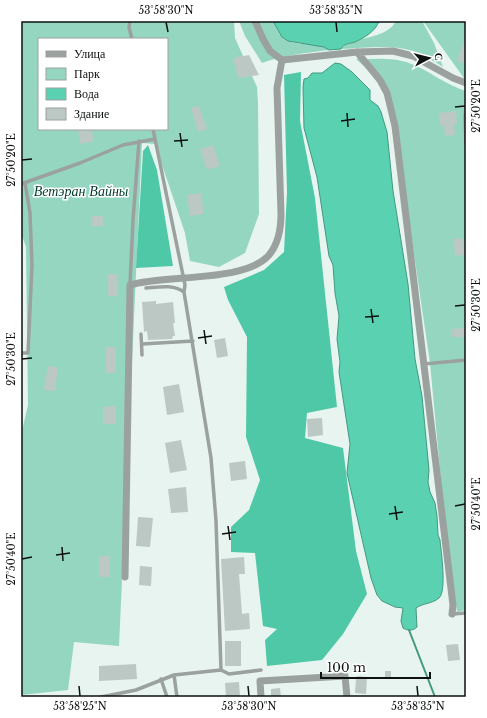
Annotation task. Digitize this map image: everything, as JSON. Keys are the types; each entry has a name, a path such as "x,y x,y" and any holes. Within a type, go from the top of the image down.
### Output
{"street":[{"path":"255,21 270,51 282,60 381,50 403,53 425,62 453,78 466,83"},
{"path":"357,52 380,80 387,93 395,126 453,605 452,614"},
{"path":"125,576 130,285 142,281 183,278 242,270 259,263 269,255 280,234 281,214 277,88 282,60"},
{"path":"261,697 260,681 345,676 347,697"}],"lane":[{"path":"130,21 129,27 132,38"},
{"path":"466,106 466,143"},
{"path":"153,130 185,285 184,292 212,458 216,521 216,561 221,670"},
{"path":"21,354 28,353 32,265 30,213 23,184 123,145 155,139"},
{"path":"130,285 139,141"},
{"path":"146,288 170,287 178,288 184,292"},
{"path":"141,334 142,355"},
{"path":"142,344 193,341"},
{"path":"424,364 466,360"},
{"path":"452,614 466,613"},
{"path":"101,697 136,690 174,675 221,670 229,674 261,670"},
{"path":"174,675 178,697"},
{"path":"161,679 167,697"}],"green space":[{"name":"Ветэран Вайны","path":"21,21 234,21 235,38 257,87 259,214 245,253 219,267 190,261 185,233 155,144 142,143 119,646 74,642 68,690 21,695 21,435 28,405 26,247 21,233"},
{"path":"239,21 273,21 283,38 288,41 324,47 329,50 287,56 262,63 245,36"},
{"path":"396,21 422,21 434,43 443,67 421,54 404,49 377,47 341,49 347,44 383,33"},
{"path":"423,21 466,21 466,81"},
{"path":"356,59 403,61 423,69 451,85 466,91 466,610 457,612 443,502 430,363 406,200 385,92 367,69"}],"shaded area":[{"path":"301,72 300,121 315,198 337,407 307,413 305,438 343,448 356,551 367,594 343,634 322,660 267,666 265,640 277,629 263,626 255,553 231,552 231,527 249,510 260,480 246,437 247,337 228,300 224,287 264,270 284,252 287,192 284,75"},
{"path":"148,145 157,170 173,266 136,268 143,151"}],"water":[{"path":"273,21 379,21 369,34 355,42 345,45 341,49 329,50 324,47 288,41 282,37"},
{"path":"335,63 341,64 352,72 370,90 370,100 378,106 381,112 387,132 393,191 408,284 415,359 422,396 429,470 428,482 430,492 435,503 443,570 443,588 439,598 416,608 417,627 410,630 403,628 401,621 403,608 395,607 382,601 377,595 371,578 347,473 350,444 339,372 340,362 337,339 339,316 335,293 333,265 329,256 317,177 304,128 304,79 308,78 312,73 322,73"}],"building":[{"path":"466,38 466,64 457,61"},
{"path":"249,55 259,75 238,78 233,58"},
{"path":"199,106 207,129 198,132 191,108"},
{"path":"456,111 457,124 454,125 455,135 445,136 444,125 440,126 439,113"},
{"path":"78,130 91,130 94,141 80,144"},
{"path":"213,145 220,166 207,170 200,149"},
{"path":"201,193 204,214 190,216 187,195"},
{"path":"91,216 103,216 103,226 92,226"},
{"path":"462,238 463,242 466,242 466,255 455,256 453,239"},
{"path":"108,274 118,274 118,296 108,296"},
{"path":"156,301 156,304 173,302 175,323 173,323 175,336 173,336 172,339 148,340 147,331 144,332 142,302"},
{"path":"466,328 466,337 452,337 451,329"},
{"path":"225,338 228,356 217,358 214,340"},
{"path":"106,347 116,347 116,373 106,373"},
{"path":"48,366 58,368 55,391 44,390"},
{"path":"179,384 184,412 167,415 163,387"},
{"path":"116,406 116,424 103,424 103,407"},
{"path":"322,418 323,435 308,437 307,419"},
{"path":"181,440 187,470 170,473 165,443"},
{"path":"245,461 247,479 231,481 229,463"},
{"path":"186,487 188,512 171,513 168,489"},
{"path":"138,517 153,518 150,547 136,546"},
{"path":"99,556 110,556 110,577 99,577"},
{"path":"244,557 245,574 239,574 242,614 249,613 250,629 225,631 221,559"},
{"path":"140,566 152,567 151,586 139,585"},
{"path":"225,641 241,641 241,666 225,666"},
{"path":"458,644 460,660 448,661 446,645"},
{"path":"136,664 137,679 99,681 99,666"},
{"path":"385,671 391,671 391,678 385,678"},
{"path":"357,676 367,677 366,694 355,693"},
{"path":"239,682 240,697 226,697 225,683"},
{"path":"280,688 281,697 271,697 271,689"}],"waterway":[{"path":"409,630 435,697"}]}
